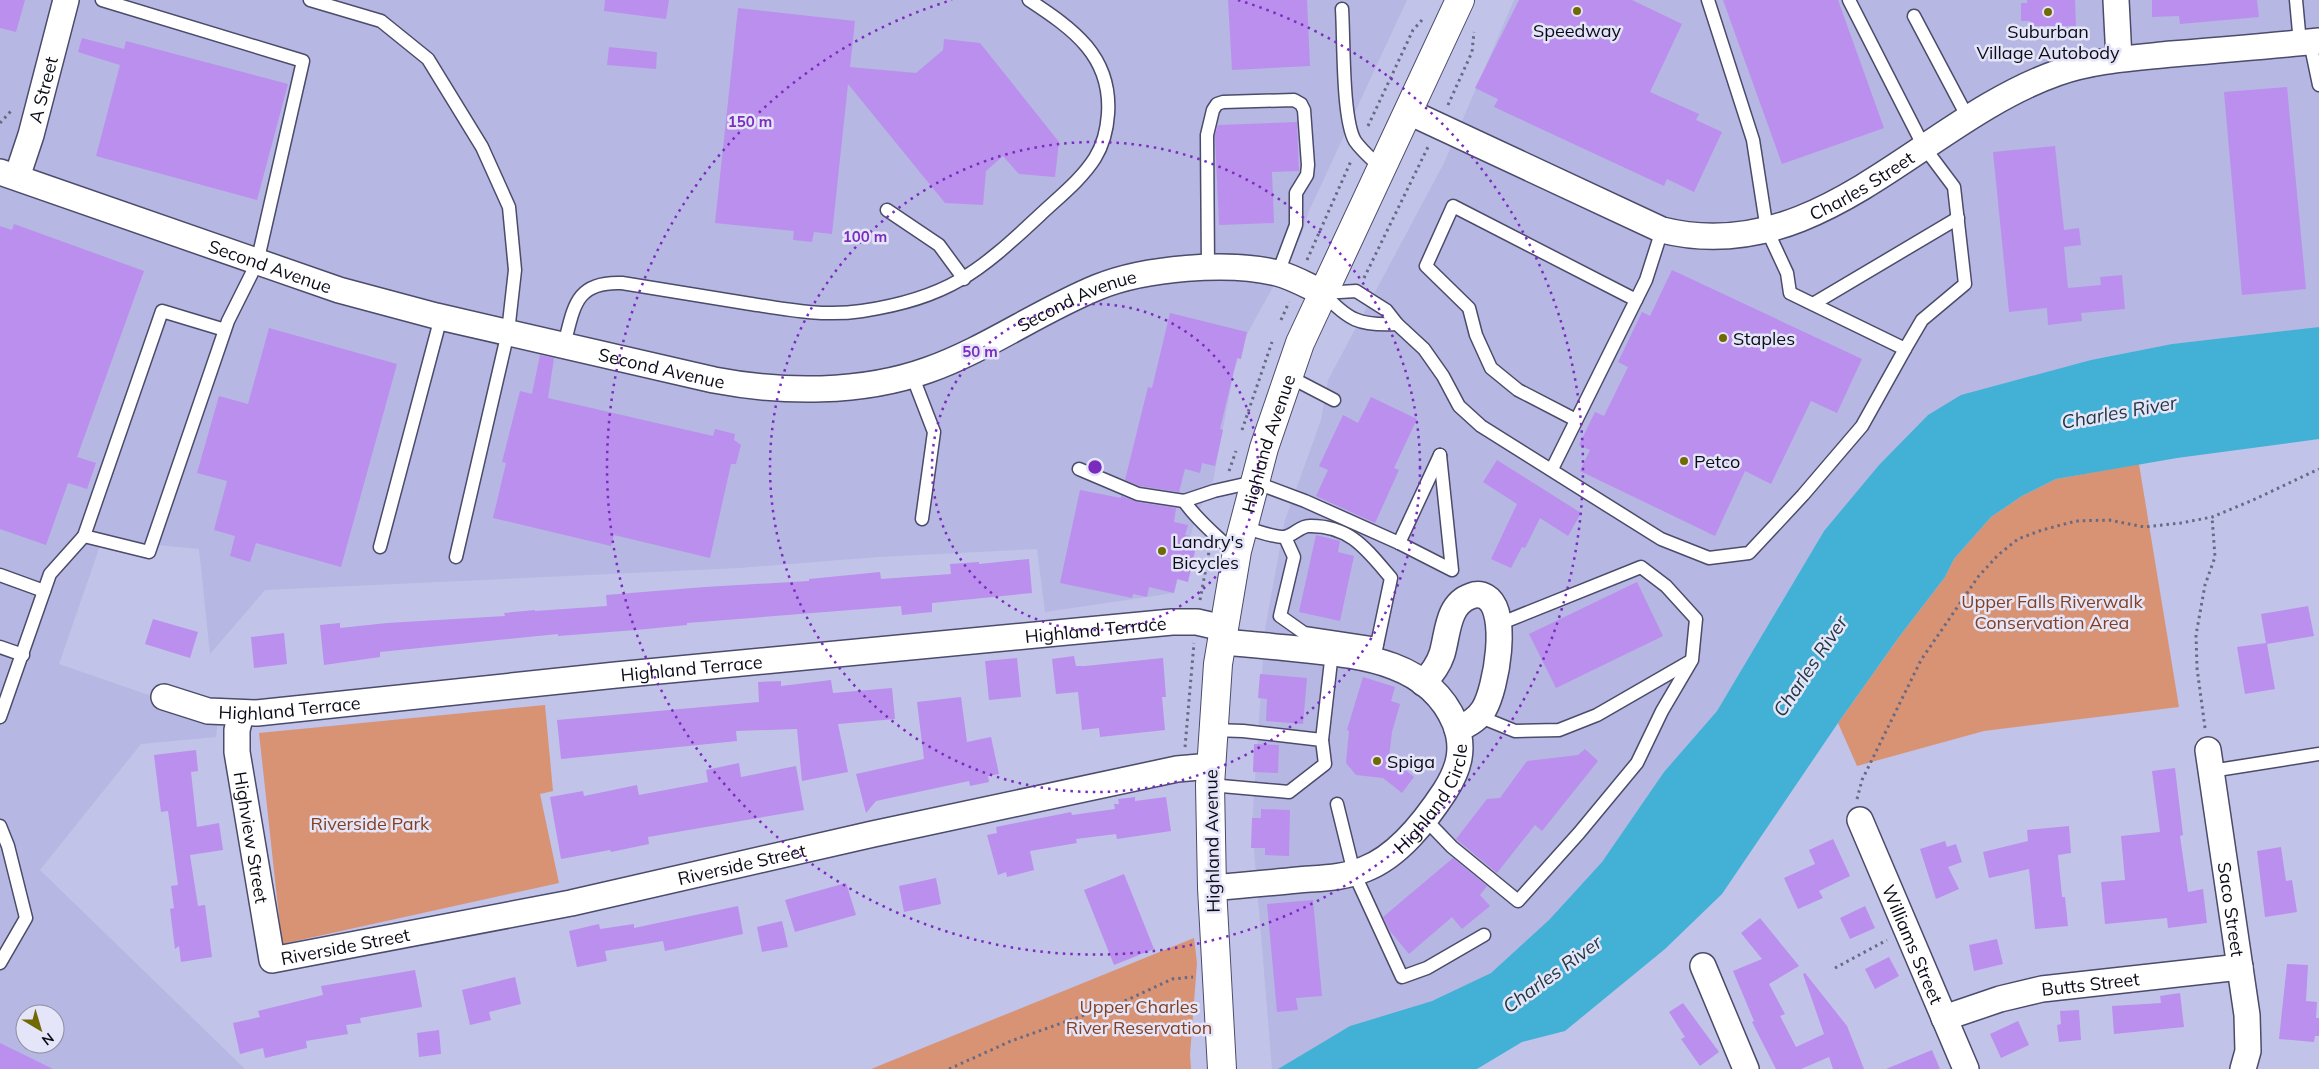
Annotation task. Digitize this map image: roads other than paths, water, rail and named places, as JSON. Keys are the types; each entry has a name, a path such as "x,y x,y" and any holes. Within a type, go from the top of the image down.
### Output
{"main road":[{"name":"Highland Avenue","path":"1222,1063 1212,888 1210,776 1212,730 1222,635 1242,527 1254,482 1288,376 1323,293 1460,0"}],"street":[{"name":"A Street","path":"8,175 31,135 66,0"},
{"path":"2116,0 2119,59"},
{"name":"Charles Street","path":"1409,112 1662,230 1679,234 1712,237 1749,234 1767,230 1823,210 1968,118 2004,97 2052,75 2080,66 2119,59 2310,42"},
{"name":"Second Avenue","path":"8,175 339,290 714,380 759,387 807,388 851,386 912,375 970,352 1099,287 1148,274 1208,268 1248,269 1278,273 1323,293"},
{"path":"1423,682 1438,663 1452,615 1461,602 1474,595 1488,598 1496,610 1499,624 1498,654 1492,685 1484,709 1465,726 1457,729"},
{"name":"Highland Terrace","path":"164,697 208,711 242,714 626,674 1172,622 1197,622 1222,635"},
{"name":"Highland Circle","path":"1212,888 1354,873 1367,869 1387,856 1425,818 1446,790 1458,766 1460,741 1457,729 1444,704 1423,682 1398,668 1376,652 1332,652 1222,635"},
{"name":"Highview Street","path":"242,714 237,730 237,752 272,960"},
{"name":"Saco Street","path":"2210,760 2248,1032 2248,1051 2243,1069"},
{"name":"Riverside Street","path":"272,960 543,909 873,834 1177,769 1210,776"},
{"name":"Williams Street","path":"1860,820 1966,1069"},
{"path":"1703,966 1746,1069"},
{"name":"Butts Street","path":"1944,1018 2000,999 2042,989 2240,967"}],"lane":[{"path":"84,536 149,552 225,330 257,263 303,61 102,0"},
{"path":"564,345 577,300 590,288 611,283 794,311 827,314 862,311 920,299 935,294 964,279 1004,248 1080,177 1096,156 1105,133 1108,98 1103,75 1092,51 1074,32 1030,0"},
{"path":"1708,0 1754,140 1767,230 1787,273 1790,293 1905,349"},
{"path":"1323,293 1356,292 1386,310 1397,324 1424,349 1444,376 1459,406 1481,426 1661,538 1709,558 1749,553 1803,495 1862,426 1922,320 1966,284 1954,187 1924,147 1849,0"},
{"path":"2296,0 2310,42 2319,85"},
{"path":"315,1 381,21 428,59 482,146 509,207 514,270 508,332 456,557"},
{"path":"1342,9 1348,114 1351,132 1358,145 1382,169"},
{"path":"1914,16 1968,118"},
{"path":"1208,268 1207,135 1213,110 1217,104 1223,102 1294,100 1301,104 1304,110 1308,165 1307,175 1296,193 1296,225 1278,273"},
{"path":"1576,420 1518,390 1492,368 1476,335 1469,308 1426,266 1454,206 1636,300"},
{"path":"887,210 939,245 964,279"},
{"path":"1813,304 1958,218"},
{"path":"1547,466 1576,420 1646,280 1662,230"},
{"path":"1323,293 1344,315 1356,321 1380,325 1397,324"},
{"path":"0,717 50,574 84,536 162,311 225,330"},
{"path":"380,547 441,316"},
{"path":"912,375 934,432 922,520"},
{"path":"1288,376 1334,400"},
{"path":"1079,469 1138,494 1184,502 1214,491 1254,482 1306,501 1399,543 1452,570 1440,456 1399,543"},
{"path":"1184,502 1193,515 1214,532 1236,556"},
{"path":"1242,527 1285,537 1307,526 1336,529 1352,536 1390,578 1376,652 1304,633 1280,616 1294,557 1285,537"},
{"path":"1425,818 1452,847 1518,901 1579,833 1637,763 1662,711 1692,660 1696,619 1666,586 1641,567 1499,624"},
{"path":"0,575 44,591"},
{"path":"0,647 22,655"},
{"path":"1210,776 1288,792 1325,764 1322,740 1332,652"},
{"path":"1478,716 1515,731 1558,730 1597,715 1692,660"},
{"path":"1212,730 1322,740"},
{"path":"2210,760 2319,754"},
{"path":"1337,804 1354,873 1402,978 1427,968 1484,935"},
{"path":"0,826 8,846 26,918 0,963"}],"water":[{"name":"Charles River","path":"2319,327 2319,439 2177,458 2056,479 2022,496 1991,517 1954,559 1945,577 1899,637 1838,723 1722,894 1665,949 1565,1031 1522,1042 1477,1069 1278,1069 1350,1026 1432,1001 1491,973 1549,920 1602,862 1664,772 1717,711 1824,531 1879,465 1928,415 1961,395 2091,360 2172,344"}],"place":[{"name":"Speedway","path":"1577,11"},
{"name":"Suburban Village Autobody","path":"2048,12"},
{"name":"Staples","path":"1723,338"},
{"name":"Petco","path":"1684,461"},
{"name":"Landry's Bicycles","path":"1162,551"},
{"name":"Spiga","path":"1377,761"}],"park label":[{"name":"Upper Falls Riverwalk Conservation Area","path":"2052,611"},
{"name":"Riverside Park","path":"370,823"},
{"name":"Upper Charles River Reservation","path":"1139,1016"}]}
